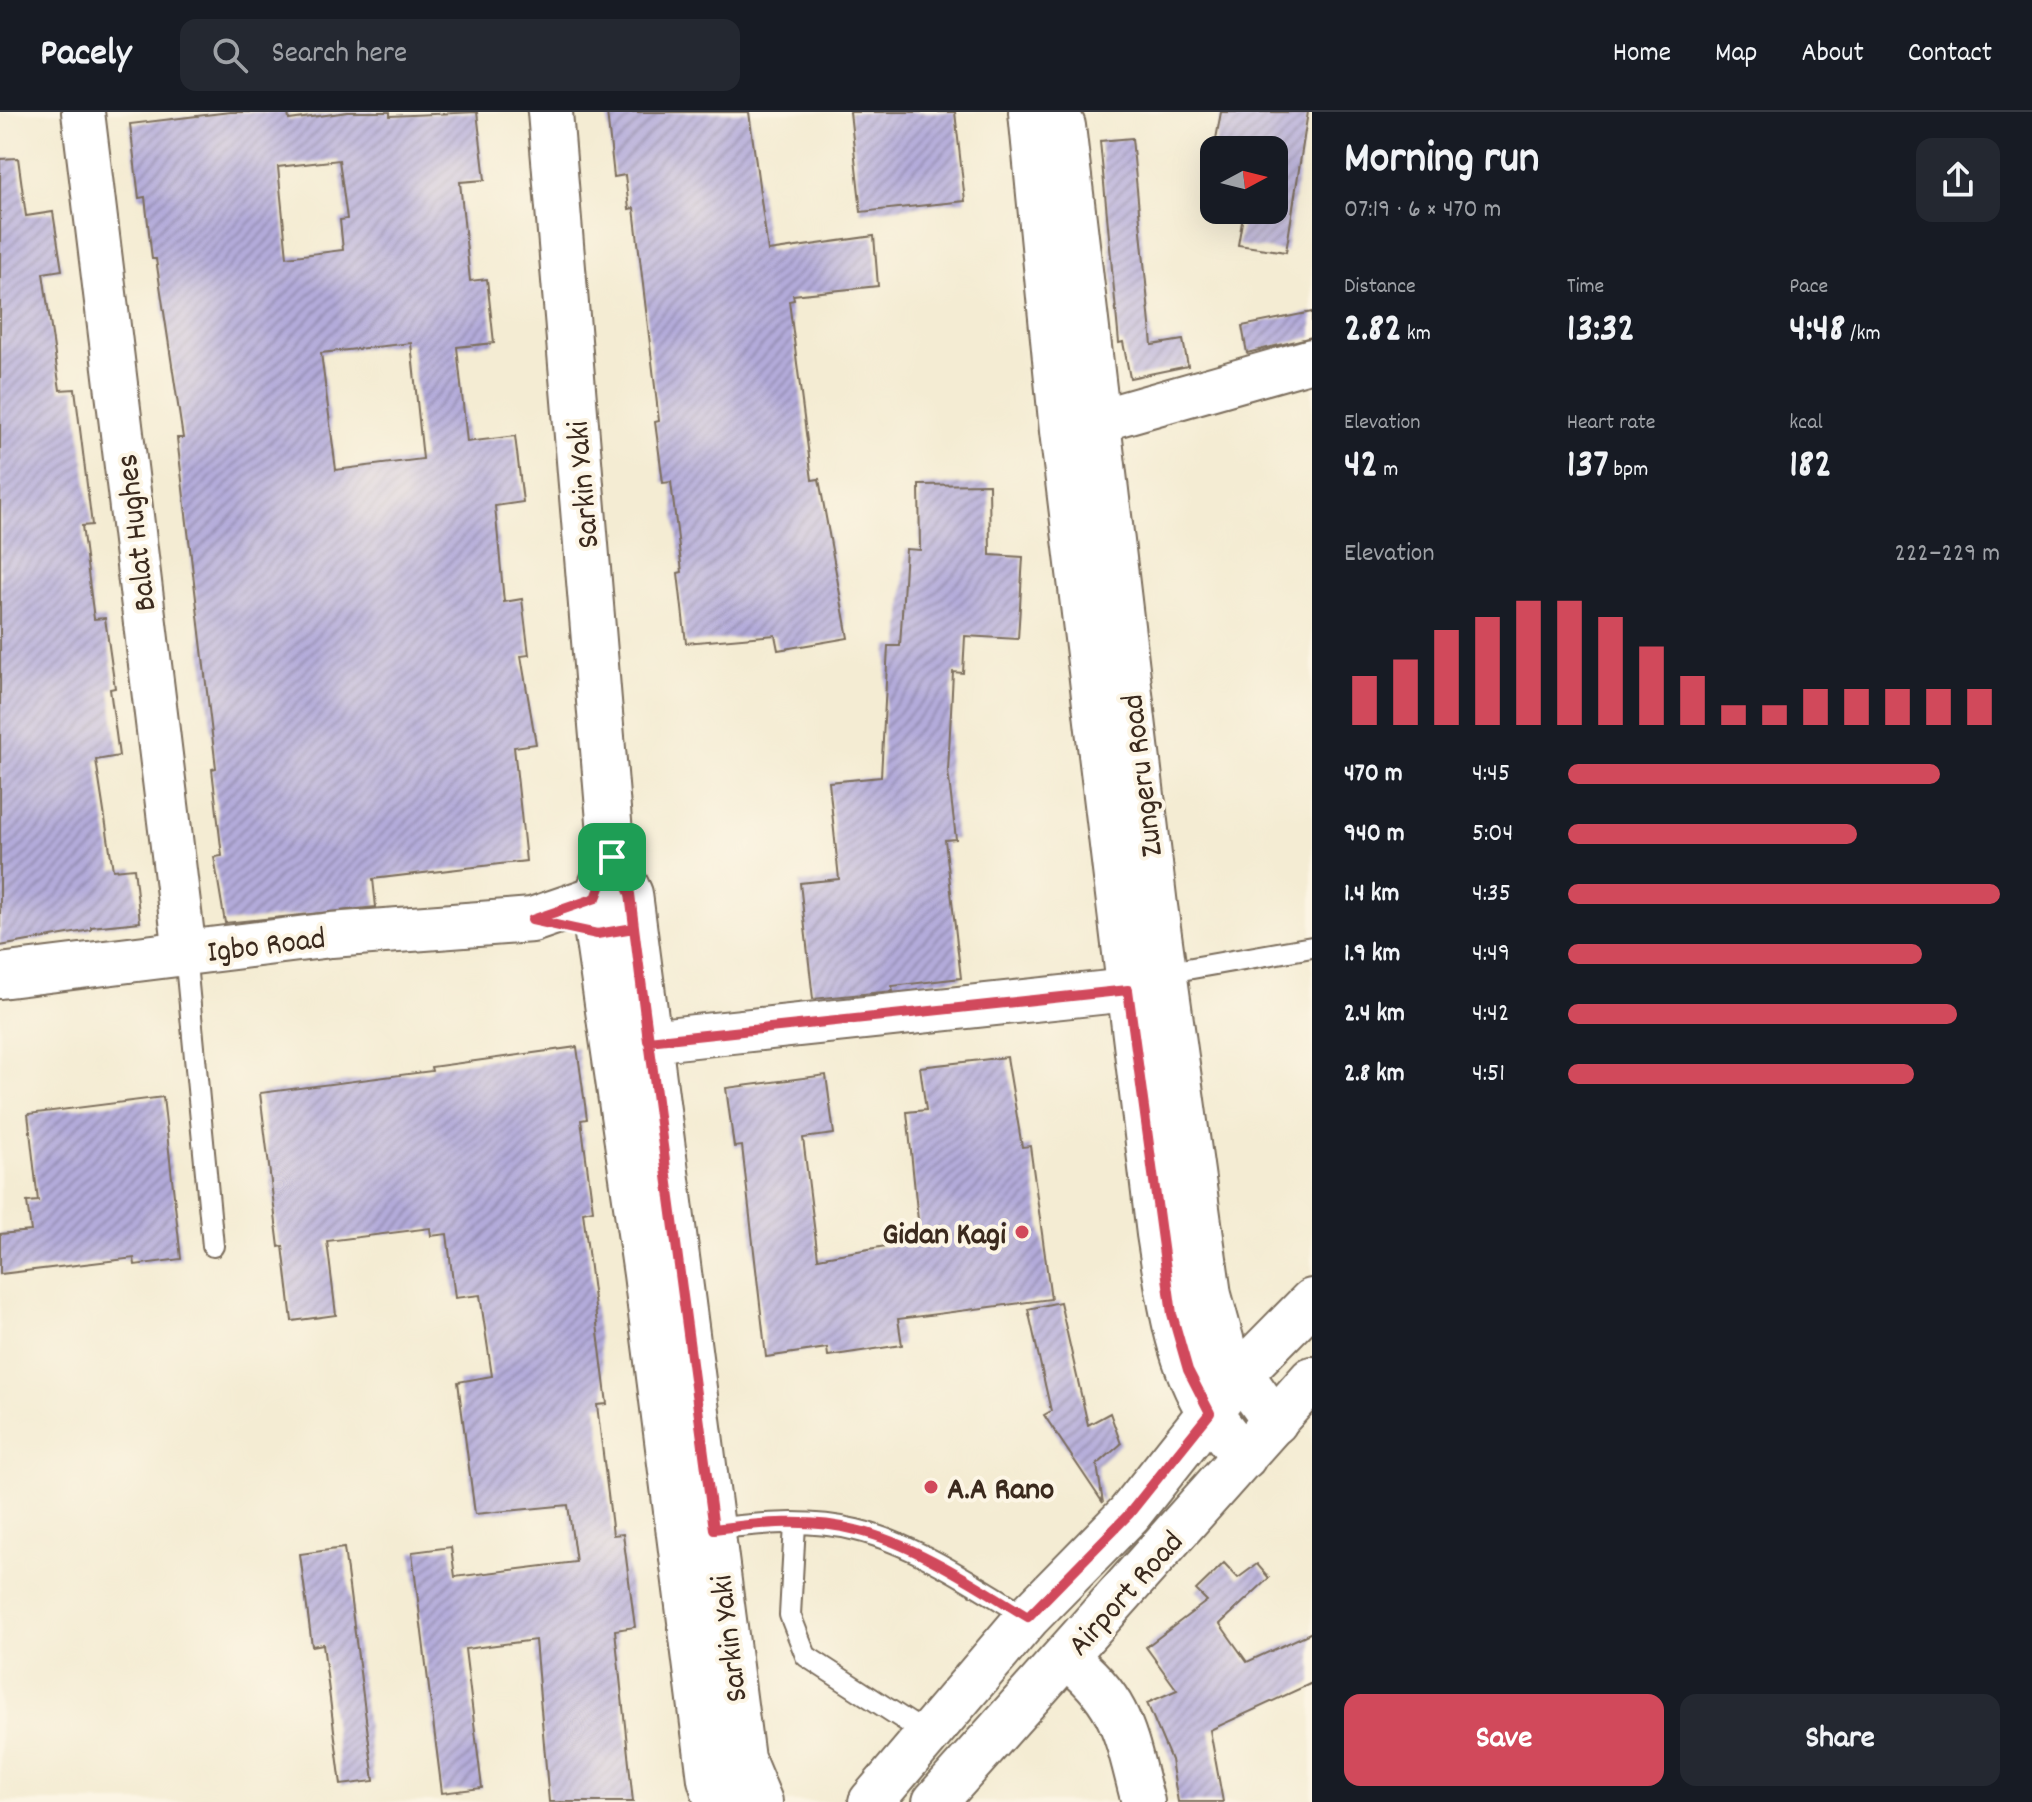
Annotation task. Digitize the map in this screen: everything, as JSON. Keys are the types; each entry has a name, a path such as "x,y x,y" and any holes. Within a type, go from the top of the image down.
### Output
{"street":[{"name":"Balat Hughes","path":"83,112 185,953"},
{"name":"Sarkin Yaki","path":"550,112 614,902 648,1041 742,1759 760,1802"},
{"path":"1052,118 1062,431 1146,981 1172,1314 1188,1370 1210,1413 1244,1457"},
{"name":"Zungeru Road","path":"1052,118 1070,192 1097,421 1146,981 1209,1295 1224,1350 1275,1422"},
{"path":"1097,421 1312,360"},
{"name":"Igbo Road","path":"0,976 331,935 532,920 614,902"},
{"path":"614,902 646,1274 708,1764 717,1802"},
{"path":"648,1041 1146,981"},
{"name":"Airport Road","path":"871,1802 1028,1617 1129,1514 1240,1374 1312,1301"},
{"name":"Airport Road","path":"935,1802 1312,1379"},
{"path":"1066,1657 1095,1680 1120,1718 1143,1802"}],"lane":[{"path":"1146,981 1312,947"},
{"path":"185,953 213,1246"},
{"path":"714,1529 771,1522 856,1530 939,1564 1028,1617"},
{"path":"795,1524 790,1615 806,1656 928,1735"}],"building":[{"path":"230,112 288,112 289,120 348,112 390,112 390,116 477,112 485,180 460,182 470,281 487,279 494,343 457,347 467,442 515,436 523,502 495,506 504,602 522,599 529,655 521,656 536,744 514,747 526,861 373,879 376,907 225,923 214,857 222,856 212,769 216,768 177,438 183,438 156,259 152,259 145,197 139,198 130,124","holes":["339,160 347,219 340,220 343,250 287,257 278,167","411,343 423,459 336,470 321,353"]},
{"path":"607,112 749,112 768,251 874,236 878,286 793,295 794,300 789,301 812,480 819,479 848,638 778,650 775,635 686,643 678,573 682,572 671,482 663,483 655,422 659,421 634,208 629,209 625,175 614,177"},
{"path":"850,112 955,112 965,201 861,212"},
{"path":"1221,112 1308,112 1286,252 1238,245 1242,224 1288,224 1288,136 1217,136"},
{"path":"1132,138 1152,345 1183,340 1188,366 1130,378 1123,342 1119,343 1100,141"},
{"path":"18,158 26,216 53,212 62,270 43,273 60,390 75,389 92,525 82,526 94,619 105,618 115,688 110,689 119,756 96,760 113,870 134,868 140,922 91,927 91,930 0,946 0,159"},
{"path":"1312,312 1312,337 1247,353 1242,326"},
{"path":"989,484 990,555 1023,557 1018,639 965,636 963,673 953,672 948,771 956,839 945,840 961,978 892,986 893,991 813,999 800,883 839,879 829,782 881,777 888,646 900,646 906,549 920,550 919,485"},
{"path":"577,1047 587,1119 581,1120 593,1210 583,1212 607,1404 597,1405 613,1535 623,1534 635,1627 615,1630 633,1802 549,1802 535,1640 465,1649 482,1788 442,1793 412,1552 451,1547 455,1577 576,1562 568,1505 475,1514 458,1382 492,1376 480,1295 455,1298 447,1234 431,1236 430,1228 327,1241 336,1315 292,1321 283,1246 279,1247 260,1093 432,1071 431,1067"},
{"path":"1007,1057 1022,1147 1030,1146 1051,1299 898,1319 902,1345 828,1356 827,1348 766,1357 742,1146 734,1147 726,1088 826,1075 834,1134 803,1138 818,1258 920,1240 907,1112 926,1110 920,1067"},
{"path":"163,1097 181,1259 135,1265 134,1258 0,1274 0,1234 31,1231 27,1202 38,1201 28,1114"},
{"path":"1060,1302 1088,1425 1110,1413 1121,1444 1097,1465 1103,1503 1044,1415 1051,1411 1028,1309"},
{"path":"344,1548 374,1781 341,1785 323,1644 312,1646 300,1554"},
{"path":"1224,1563 1238,1578 1257,1564 1269,1578 1220,1624 1247,1662 1312,1632 1312,1683 1210,1730 1223,1802 1178,1802 1171,1760 1147,1703 1177,1690 1146,1647 1207,1601 1196,1590"}],"place":[{"name":"Gidan Kagi","path":"1022,1232"},
{"name":"A.A Rano","path":"931,1487"}],"route":[{"path":"612,857 596,898 532,920 597,934 634,928 648,1041 714,1529 771,1522 856,1530 939,1564 1028,1617 1129,1514 1210,1413 1188,1370 1172,1314 1128,990 648,1041 630,894 612,857"}]}
